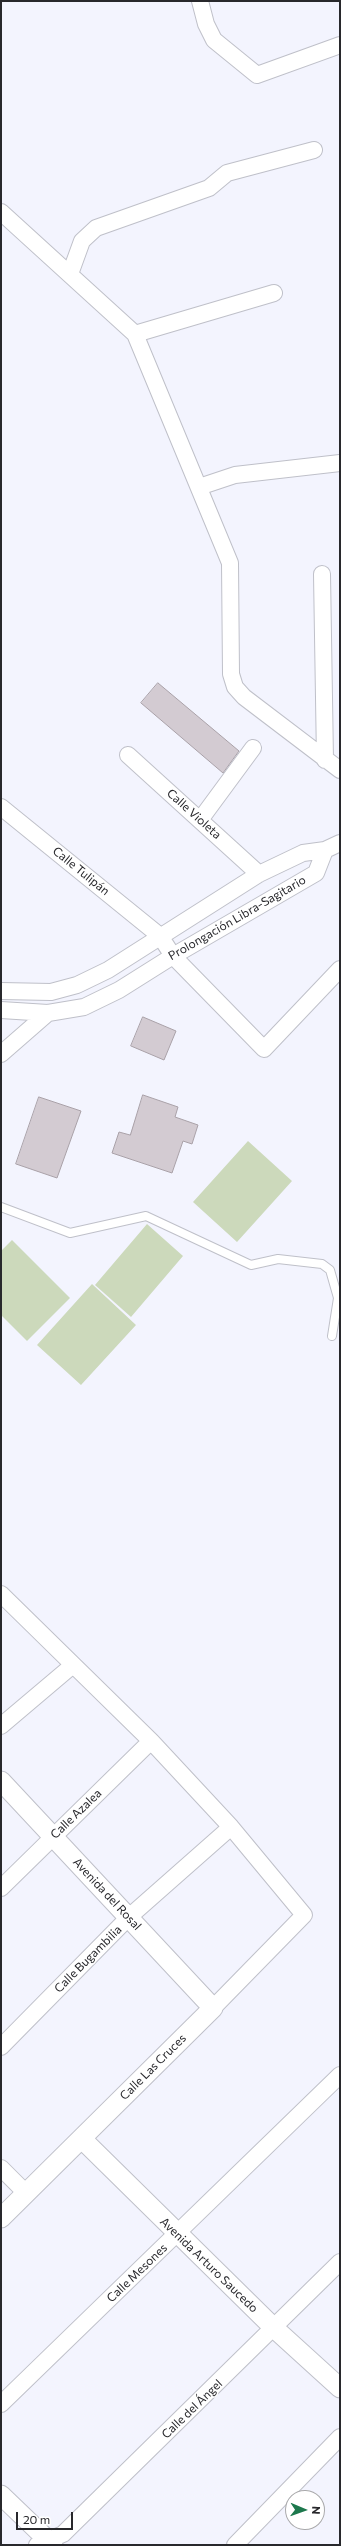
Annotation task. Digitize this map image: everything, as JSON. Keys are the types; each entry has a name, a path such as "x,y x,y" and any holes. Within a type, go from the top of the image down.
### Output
{"street":[{"path":"200,1 206,24 214,40 257,75 340,45"},
{"path":"70,274 82,241 96,228 209,188 227,173 314,150"},
{"path":"1,212 135,334 230,563 231,674 235,687 244,697 340,770"},
{"path":"135,334 274,293"},
{"path":"199,487 235,475 340,463"},
{"path":"322,574 325,760"},
{"path":"200,820 252,748"},
{"name":"Calle Violeta","path":"128,755 259,874"},
{"name":"Calle Tulipán","path":"1,807 160,936 173,956 264,1048 340,969"},
{"path":"325,850 340,843"},
{"name":"Prolongación Libra-Sagitario","path":"1,991 51,992 77,985 108,970 259,874 303,853 325,850"},
{"name":"Prolongación Libra-Sagitario","path":"1,1010 48,1013 84,1007 119,990 173,956 316,872 325,850"},
{"path":"1,1054 48,1013"},
{"path":"1,1594 151,1741 231,1827"},
{"path":"1,1726 73,1665"},
{"name":"Calle Azalea","path":"1,1888 151,1741"},
{"name":"Avenida del Rosal","path":"1,1781 213,2008"},
{"name":"Calle Las Cruces","path":"1,2218 213,2008 304,1915 231,1827"},
{"name":"Calle Bugambilia","path":"1,2047 129,1917 231,1827"},
{"name":"Calle Mesones","path":"1,2404 340,2075"},
{"name":"Avenida Arturo Saucedo","path":"82,2139 274,2328 340,2388"},
{"path":"1,2168 26,2193"},
{"name":"Calle del Ángel","path":"46,2543 63,2534 340,2262"},
{"path":"235,2545 340,2437"},
{"path":"1,2495 46,2543"}],"lane":[{"path":"1,1207 70,1233 146,1216 251,1265 278,1259 322,1264 330,1270 338,1298 332,1336"}],"green space":[{"path":"248,1141 292,1181 237,1242 193,1202"},
{"path":"147,1224 183,1256 131,1317 95,1285"},
{"path":"12,1240 70,1298 27,1341 1,1315 1,1251"},
{"path":"92,1284 136,1325 81,1385 37,1345"}],"building":[{"path":"158,683 239,751 223,773 141,703"},
{"path":"143,1017 176,1031 164,1060 131,1046"},
{"path":"143,1095 178,1107 175,1117 198,1125 192,1144 183,1141 172,1173 112,1153 119,1132 130,1135"},
{"path":"39,1097 81,1111 57,1178 16,1164"}]}
